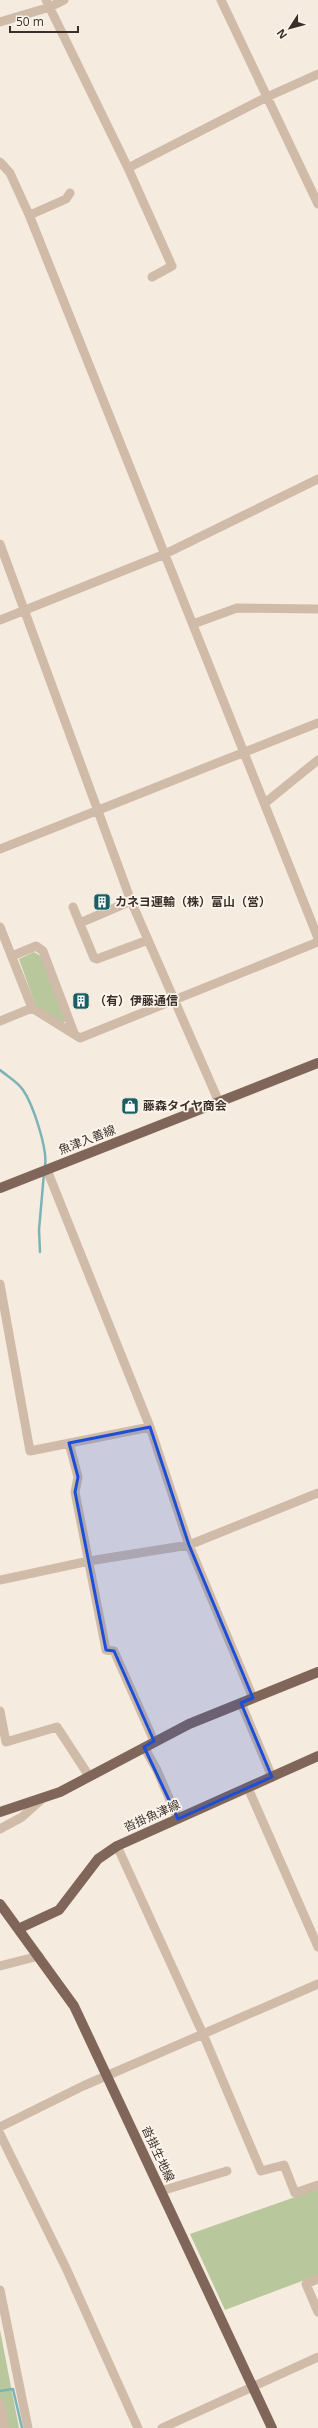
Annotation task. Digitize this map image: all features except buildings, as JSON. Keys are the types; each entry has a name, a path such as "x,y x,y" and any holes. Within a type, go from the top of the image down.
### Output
{"main road":[{"name":"魚津入善線","path":"0,1188 318,1063"},
{"path":"0,1812 41,1800 60,1792 154,1741 189,1724 318,1672"},
{"name":"沓掛魚津線","path":"18,1929 58,1910 98,1859 116,1846 318,1756"},
{"name":"沓掛生地線","path":"0,1904 74,2006 272,2428"}],"street":[{"path":"0,22 48,4 64,0"},
{"path":"221,0 318,204"},
{"path":"48,4 128,168 172,266 152,277"},
{"path":"128,168 268,97 318,74"},
{"path":"0,162 10,173 30,215 318,938"},
{"path":"30,215 66,198 70,192"},
{"path":"0,620 165,554 318,479"},
{"path":"0,544 26,610 131,901 173,1000 219,1102"},
{"path":"193,624 237,608 318,610"},
{"path":"0,849 98,808 318,723"},
{"path":"265,803 318,760"},
{"path":"80,923 131,901"},
{"path":"74,907 94,958 97,959 148,940"},
{"path":"0,927 32,1008 80,1038 318,942"},
{"path":"12,956 36,946 44,951 74,1033"},
{"path":"0,1021 32,1008"},
{"path":"47,1170 150,1427 189,1545 253,1698"},
{"path":"0,1284 30,1451 150,1427"},
{"path":"69,1443 78,1477 75,1492 106,1650 114,1651 154,1741"},
{"path":"0,1580 89,1562 189,1545 318,1492"},
{"path":"241,1703 272,1777"},
{"path":"0,1711 6,1742 57,1727 89,1776"},
{"path":"144,1747 157,1770 178,1819"},
{"path":"248,1788 318,1948"},
{"path":"0,1829 22,1817 41,1800"},
{"path":"116,1846 203,2034 261,2171 284,2165 295,2193 318,2185"},
{"path":"0,1966 39,1956"},
{"path":"0,2127 107,2075 318,1984"},
{"path":"0,2134 66,2268 138,2428"},
{"path":"161,2191 227,2171"},
{"path":"318,2279 306,2284 318,2312"},
{"path":"0,2290 28,2428"},
{"path":"162,2428 318,2357"},
{"path":"0,2403 5,2428"}],"highlighted area":[{"path":"150,1427 189,1545 253,1698 241,1703 272,1777 178,1819 144,1747 154,1741 114,1651 106,1650 75,1492 78,1477 69,1443"}],"green space":[{"path":"34,952 41,956 66,1021 63,1023 36,1007 19,959"},
{"path":"318,2189 318,2275 225,2310 190,2234"},
{"path":"0,2330 19,2428 0,2428"}],"waterway":[{"path":"0,1070 18,1084 27,1097 39,1127 44,1149 45,1166"},
{"path":"40,1252 39,1230 44,1173"},
{"path":"0,2391 13,2389 22,2428"}],"place":[{"name":"カネヨ運輸（株）富山（営）","path":"102,902"},
{"name":"（有）伊藤通信","path":"81,1001"},
{"name":"藤森タイヤ商会","path":"130,1106"}]}
